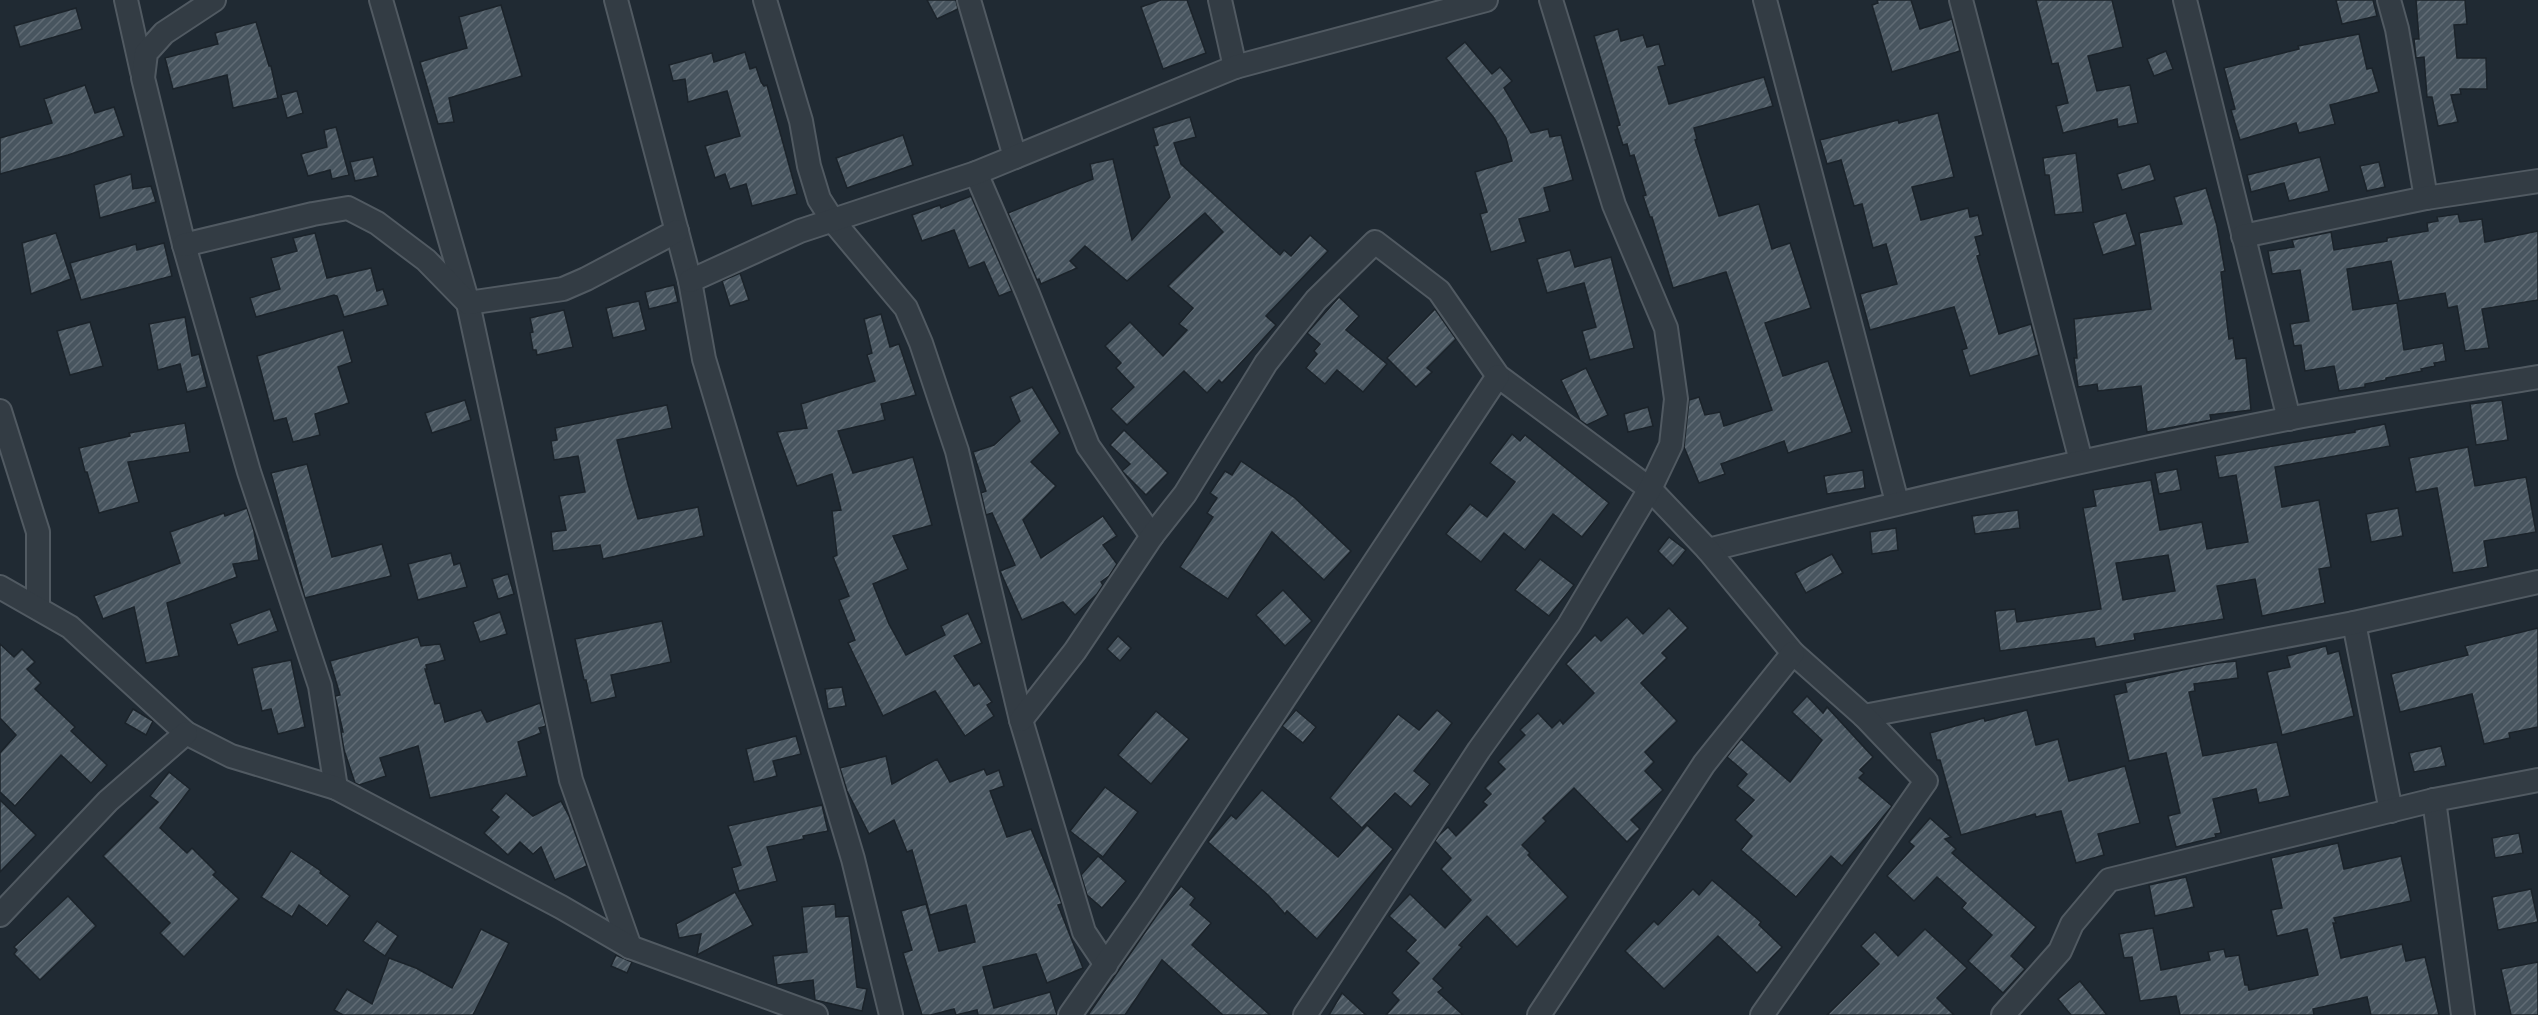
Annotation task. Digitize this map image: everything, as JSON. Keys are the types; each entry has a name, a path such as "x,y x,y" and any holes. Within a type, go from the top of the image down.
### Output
{"street":[{"path":"126,0 184,245 249,472 320,686 336,788"},
{"path":"143,78 146,52 164,33 214,0"},
{"path":"381,0 468,303 571,780 630,947"},
{"path":"616,0 690,281 704,358 853,859 891,1015"},
{"path":"765,0 801,121 809,166 819,199 833,220 906,308 921,343 957,451 1021,720 1084,932 1106,965"},
{"path":"969,0 1016,157"},
{"path":"1220,0 1235,67"},
{"path":"690,281 800,231 976,173 1235,67 1486,0"},
{"path":"1305,1015 1479,750 1569,625 1650,489 1671,445 1676,399 1666,328 1614,205 1551,0"},
{"path":"1766,0 1897,502"},
{"path":"1961,0 2081,461"},
{"path":"2185,0 2289,419"},
{"path":"2389,0 2397,29 2426,198"},
{"path":"976,173 1028,294 1088,446 1152,536"},
{"path":"2243,236 2426,198 2538,182"},
{"path":"184,245 313,214 348,208 377,223 426,260 468,303"},
{"path":"468,303 563,289 677,231"},
{"path":"1021,720 1075,651 1152,536 1185,494 1266,363 1316,300 1375,242 1439,291 1498,376 1650,489 1708,550 1793,653 1864,716 1926,781 1762,1015"},
{"path":"1070,1015 1106,965 1498,376"},
{"path":"1708,550 1897,502 2081,461 2289,419 2538,377"},
{"path":"0,411 38,532 39,608"},
{"path":"1864,716 2354,623 2538,582"},
{"path":"0,588 70,627 186,733 231,756 336,788 561,907 630,947 816,1015"},
{"path":"2354,623 2391,811"},
{"path":"1539,1015 1704,764 1793,653"},
{"path":"0,915 108,801 186,733"},
{"path":"2003,1015 2060,951 2072,924 2109,880 2434,800 2538,780"},
{"path":"2434,800 2463,1015"}],"building":[{"path":"927,0 956,0 958,9 937,19"},
{"path":"1161,0 1187,0 1206,53 1163,69 1141,7"},
{"path":"1877,0 1911,0 1920,29 1952,19 1960,51 1892,72 1872,5 1878,3"},
{"path":"2036,0 2112,0 2123,47 2088,56 2097,91 2130,85 2138,123 2118,127 2117,119 2063,133 2056,106 2068,103 2058,63 2052,64"},
{"path":"2336,0 2373,0 2377,16 2342,24"},
{"path":"2416,0 2465,0 2467,24 2454,25 2457,58 2486,58 2487,89 2460,89 2461,94 2451,95 2458,122 2438,126 2432,97 2427,97 2424,57 2416,58 2414,39 2419,39"},
{"path":"501,5 522,76 449,98 454,122 438,124 420,62 467,48 459,17"},
{"path":"76,8 82,29 20,47 14,26"},
{"path":"256,22 269,66 271,66 278,98 233,108 227,75 173,89 165,58 218,44 215,33"},
{"path":"1618,29 1621,41 1643,35 1647,47 1659,44 1665,65 1658,67 1669,104 1764,77 1773,106 1694,128 1697,139 1695,140 1719,216 1759,204 1772,249 1790,243 1811,308 1765,323 1783,376 1828,361 1852,432 1788,453 1784,441 1721,464 1725,474 1699,483 1684,447 1689,400 1699,397 1705,415 1720,412 1724,426 1772,410 1726,272 1673,288 1652,217 1650,217 1643,196 1646,195 1634,155 1630,156 1627,144 1623,145 1617,126 1620,125 1594,36"},
{"path":"2359,34 2367,69 2372,68 2379,92 2330,105 2335,124 2299,133 2296,123 2240,140 2231,110 2235,109 2224,68 2299,49 2298,46"},
{"path":"1465,42 1492,74 1500,67 1512,81 1504,88 1531,133 1548,129 1550,137 1561,135 1573,180 1544,188 1550,211 1519,219 1526,242 1491,252 1480,214 1487,212 1475,172 1512,161 1506,138 1494,118 1446,58"},
{"path":"2166,51 2173,69 2154,76 2147,59"},
{"path":"745,52 750,69 756,67 761,82 764,86 767,85 797,194 752,206 746,184 730,189 725,174 715,178 705,146 740,136 727,91 688,102 685,79 673,81 669,65 712,53 714,62"},
{"path":"85,85 95,113 114,107 124,136 0,174 0,138 52,123 44,99"},
{"path":"297,91 303,113 287,118 281,95"},
{"path":"1938,113 1954,177 1912,187 1921,220 1968,208 1970,217 1978,215 1983,235 1975,237 1980,255 1977,256 1999,334 2031,324 2039,355 1970,376 1962,350 1967,348 1954,307 1870,330 1860,294 1897,284 1886,244 1873,248 1862,204 1854,206 1841,160 1827,164 1820,140 1898,120 1899,123"},
{"path":"1190,117 1196,137 1174,143 1181,164 1280,255 1284,250 1291,256 1310,235 1328,251 1266,316 1276,325 1222,383 1219,380 1207,393 1184,371 1127,425 1111,409 1134,387 1116,368 1121,363 1105,346 1130,322 1163,356 1187,330 1179,324 1193,308 1168,286 1223,232 1205,213 1127,281 1085,246 1070,261 1077,268 1041,284 1039,279 1037,280 1008,213 1093,179 1090,164 1113,159 1132,240 1170,197 1154,146 1158,145 1153,128"},
{"path":"336,127 349,175 332,179 330,170 308,176 301,154 327,147 324,130"},
{"path":"903,135 913,165 847,188 836,158"},
{"path":"2076,153 2083,212 2055,215 2049,175 2045,175 2043,158"},
{"path":"373,157 378,176 355,181 350,162"},
{"path":"2320,157 2329,191 2289,201 2284,183 2251,192 2247,175"},
{"path":"2379,162 2385,187 2367,191 2360,166"},
{"path":"2150,164 2155,180 2122,190 2117,174"},
{"path":"131,174 133,189 151,186 156,202 100,218 94,185"},
{"path":"2206,188 2217,226 2225,271 2221,272 2229,339 2233,338 2236,359 2246,358 2251,410 2210,415 2211,420 2147,432 2141,386 2098,391 2097,384 2078,387 2074,358 2077,358 2074,319 2151,309 2139,233 2182,224 2174,197"},
{"path":"971,196 1012,291 999,296 984,262 969,268 954,230 922,241 912,215 940,205 941,208"},
{"path":"2126,213 2136,245 2103,255 2093,223"},
{"path":"2458,214 2460,222 2482,219 2485,242 2538,231 2538,300 2482,309 2489,348 2465,351 2457,306 2448,308 2445,293 2399,301 2391,261 2347,269 2353,310 2397,303 2404,350 2443,343 2446,361 2434,363 2435,366 2421,369 2422,371 2365,384 2365,387 2339,391 2334,366 2305,371 2301,345 2294,346 2290,324 2309,321 2300,270 2272,274 2268,251 2294,247 2292,240 2331,232 2334,250 2387,241 2387,238 2428,231 2427,223 2438,221 2437,217"},
{"path":"56,233 71,279 31,294 22,243"},
{"path":"315,233 327,278 371,268 377,291 383,289 388,305 344,317 337,296 334,295 256,317 250,298 280,289 271,258 297,251 293,238"},
{"path":"164,243 172,276 81,300 70,263 136,244 137,250"},
{"path":"1570,250 1575,267 1611,257 1634,348 1590,360 1582,331 1596,327 1584,283 1547,293 1537,259"},
{"path":"740,273 749,300 730,306 722,281"},
{"path":"674,285 678,302 649,309 645,292"},
{"path":"1339,297 1359,316 1346,330 1387,364 1363,392 1337,370 1325,384 1306,368 1317,354 1314,351 1320,344 1307,333"},
{"path":"639,301 646,330 613,338 606,308"},
{"path":"1435,309 1456,339 1427,368 1432,372 1416,387 1387,358"},
{"path":"564,310 573,347 537,355 536,350 533,350 530,318"},
{"path":"881,314 890,347 899,344 916,395 881,404 885,420 838,431 853,473 913,457 932,525 893,536 908,569 873,584 889,624 906,655 945,635 941,626 968,613 982,643 954,656 974,686 979,683 992,702 987,705 994,716 965,736 935,691 883,716 848,643 855,640 839,600 849,596 833,557 837,555 832,511 841,510 832,474 797,486 777,432 807,428 801,404 875,381 867,355 872,353 864,319"},
{"path":"185,317 192,356 199,354 207,387 187,392 180,364 158,370 149,324"},
{"path":"90,322 103,366 70,375 57,331"},
{"path":"343,330 352,362 338,367 349,403 315,414 320,435 293,442 286,418 274,421 257,356"},
{"path":"1586,368 1608,415 1587,425 1580,420 1561,380"},
{"path":"1032,387 1060,433 1031,462 1056,486 1023,520 1041,558 1103,516 1117,536 1103,545 1117,564 1109,576 1101,582 1103,585 1097,594 1075,615 1063,602 1022,620 1000,571 1015,565 992,513 986,515 981,493 986,491 973,452 994,445 1020,421 1010,397"},
{"path":"465,400 471,420 432,433 425,413"},
{"path":"2502,400 2508,440 2476,445 2470,404"},
{"path":"667,405 672,428 617,440 628,484 638,519 698,507 704,536 603,559 600,545 553,551 551,532 566,530 559,496 585,492 578,456 554,460 551,441 557,440 555,428"},
{"path":"1648,407 1653,426 1628,432 1624,414"},
{"path":"185,423 190,452 128,462 139,502 99,513 79,448 130,436 129,433"},
{"path":"2385,424 2390,446 2275,467 2282,507 2319,500 2331,567 2319,569 2325,603 2262,616 2255,579 2217,586 2224,619 2134,634 2135,640 2096,647 2094,638 2000,651 1995,611 2015,609 2017,622 2101,609 2083,508 2096,506 2093,490 2151,480 2160,530 2202,522 2207,549 2248,542 2236,475 2219,478 2215,456 2355,432 2355,430","holes":["2168,555 2175,591 2123,600 2116,563"]},
{"path":"1124,430 1168,473 1146,495 1122,471 1130,464 1110,445"},
{"path":"1512,434 1520,441 1525,435 1609,503 1582,537 1553,514 1525,550 1504,533 1481,562 1446,534 1470,504 1487,517 1515,482 1490,463"},
{"path":"2468,447 2475,486 2526,477 2536,532 2484,541 2488,567 2453,573 2437,488 2416,492 2409,458"},
{"path":"1241,461 1295,498 1351,551 1324,580 1272,532 1228,599 1180,567 1213,517 1207,513 1217,498 1210,493 1225,471 1232,475"},
{"path":"307,464 332,557 382,544 391,576 305,598 271,473"},
{"path":"2177,469 2181,490 2159,494 2155,473"},
{"path":"1863,470 1865,488 1827,494 1824,476"},
{"path":"247,508 259,560 233,564 237,577 167,603 179,656 146,663 134,607 103,619 94,596 180,563 170,532 224,513 225,516"},
{"path":"2398,508 2403,536 2371,542 2366,514"},
{"path":"2018,510 2020,528 1975,534 1972,516"},
{"path":"1896,528 1898,550 1872,554 1870,532"},
{"path":"1669,537 1686,550 1673,566 1658,551"},
{"path":"451,553 454,565 460,563 467,587 418,600 408,564"},
{"path":"1832,554 1843,573 1806,593 1795,573"},
{"path":"1540,559 1574,585 1549,616 1515,590"},
{"path":"508,574 514,594 498,599 492,579"},
{"path":"1283,590 1312,621 1285,646 1256,615"},
{"path":"1669,608 1688,628 1662,653 1667,658 1641,683 1677,721 1645,752 1654,762 1645,771 1663,790 1631,820 1640,829 1627,842 1574,788 1543,818 1546,821 1522,845 1530,853 1528,855 1568,897 1517,947 1487,916 1459,945 1462,947 1433,979 1443,988 1438,992 1463,1015 1386,1015 1399,1000 1392,993 1419,963 1406,951 1416,940 1389,916 1410,894 1445,928 1471,900 1441,869 1451,858 1435,841 1439,835 1448,827 1456,836 1487,805 1483,802 1491,794 1485,788 1505,769 1498,762 1525,735 1520,730 1538,713 1552,728 1560,720 1563,724 1594,693 1566,664 1595,635 1601,641 1627,617 1643,634"},
{"path":"270,609 278,631 238,645 230,624"},
{"path":"500,612 507,634 480,642 473,622"},
{"path":"662,621 671,662 611,675 616,697 591,703 575,639"},
{"path":"2538,628 2538,727 2509,733 2510,738 2484,744 2472,694 2400,712 2391,674 2468,655 2465,646"},
{"path":"1118,636 1131,648 1120,661 1107,649"},
{"path":"418,637 421,646 440,644 445,660 426,665 427,669 425,669 435,704 440,703 445,722 481,710 487,722 540,703 546,726 539,728 541,733 518,742 527,776 430,798 418,746 380,758 386,776 359,785 355,783 344,750 341,732 343,732 335,696 340,695 330,661"},
{"path":"0,644 14,657 22,649 35,662 27,669 41,683 35,689 75,727 71,731 107,765 91,783 61,755 15,806 0,792 0,753 16,735 0,718"},
{"path":"2326,646 2328,654 2339,651 2354,716 2282,735 2267,672 2290,667 2287,656"},
{"path":"291,660 305,727 278,734 271,709 262,711 252,668"},
{"path":"2236,661 2238,678 2194,684 2195,691 2189,692 2203,756 2277,742 2290,796 2259,803 2256,789 2213,799 2221,833 2215,834 2216,837 2176,847 2168,816 2180,813 2166,753 2129,761 2114,695 2127,692 2125,683 2209,664"},
{"path":"842,687 846,706 828,709 825,689"},
{"path":"1807,696 1823,713 1827,707 1873,757 1860,770 1864,773 1859,778 1892,806 1842,866 1831,856 1796,897 1741,850 1752,836 1735,820 1754,800 1737,786 1747,774 1727,757 1741,739 1790,782 1822,740 1792,712"},
{"path":"133,709 153,721 146,735 125,723"},
{"path":"1296,710 1316,727 1303,743 1282,726"},
{"path":"1437,710 1452,723 1414,771 1430,784 1411,807 1395,793 1362,828 1330,798 1398,714 1419,730"},
{"path":"2027,710 2036,745 2058,739 2069,781 2125,766 2140,823 2098,834 2104,855 2076,863 2061,811 2036,817 2035,814 1961,835 1930,733 1984,718 1985,721"},
{"path":"1156,711 1189,739 1151,784 1118,755"},
{"path":"796,736 801,754 773,761 777,776 754,782 746,749"},
{"path":"2441,746 2446,766 2414,772 2409,753"},
{"path":"886,756 892,784 937,759 950,782 984,769 987,775 999,770 1004,786 990,791 1007,837 1031,829 1062,904 1058,905 1083,968 1047,983 1036,954 983,967 994,1008 1050,992 1057,1015 978,1015 977,1010 956,1015 954,1009 922,1015 903,953 912,950 901,911 926,904 939,951 975,942 966,905 930,915 912,850 907,852 894,820 869,834 847,791 840,768"},
{"path":"169,772 190,789 160,828 187,853 192,848 216,872 213,875 239,899 184,957 160,933 170,923 103,856 158,802 150,796"},
{"path":"1105,787 1138,812 1103,857 1070,831"},
{"path":"1262,790 1338,857 1367,825 1393,849 1317,939 1287,911 1285,914 1268,895 1208,842 1231,815 1236,819"},
{"path":"506,793 533,816 561,801 569,816 587,866 555,880 541,847 533,854 520,842 508,855 484,833 499,817 491,810"},
{"path":"0,800 36,835 0,872"},
{"path":"822,805 828,831 767,847 777,881 739,891 732,868 741,865 728,826"},
{"path":"1930,818 1951,837 1945,839 1956,849 1952,853 2036,927 2011,956 2025,969 2003,993 1968,961 1992,935 1962,908 1966,903 1937,877 1914,901 1887,876 1914,846 1909,842"},
{"path":"2519,833 2523,853 2495,858 2492,838"},
{"path":"2338,843 2344,869 2401,856 2411,901 2334,918 2336,923 2333,923 2341,958 2402,944 2406,961 2425,957 2439,1015 2371,1015 2367,997 2313,1009 2314,1015 2180,1015 2176,996 2140,1001 2132,957 2124,958 2119,934 2153,928 2161,970 2210,960 2208,952 2224,949 2226,957 2239,955 2245,985 2248,985 2249,990 2318,975 2307,929 2277,936 2271,910 2282,908 2271,858"},
{"path":"291,851 321,871 320,873 350,896 327,926 299,905 292,917 261,897"},
{"path":"1098,856 1126,881 1102,908 1087,895 1081,875"},
{"path":"2186,877 2194,907 2155,916 2149,885"},
{"path":"1712,880 1761,922 1759,925 1782,947 1757,973 1718,936 1664,989 1625,951 1654,921 1658,925 1693,889 1699,895"},
{"path":"1181,886 1195,898 1190,905 1211,923 1192,945 1270,1015 1223,1015 1162,960 1125,1015 1088,1015 1159,912"},
{"path":"2531,889 2538,922 2498,930 2492,897"},
{"path":"735,892 753,925 697,955 701,934 679,938 676,924"},
{"path":"68,896 96,926 40,980 14,954 17,950 14,947"},
{"path":"835,904 836,917 849,916 857,987 867,989 862,1011 815,1000 813,980 777,985 773,956 807,952 802,907"},
{"path":"377,921 398,936 385,956 363,941"},
{"path":"481,929 509,943 473,1015 343,1015 334,1010 347,989 372,1004 389,958 416,968 452,988"},
{"path":"1925,929 1967,968 1937,998 1954,1015 1827,1015 1879,964 1861,946 1875,932 1898,956"},
{"path":"616,955 632,962 627,973 611,966"},
{"path":"2538,962 2538,1015 2511,1015 2501,969"},
{"path":"2080,981 2107,1015 2071,1015 2058,999"},
{"path":"1342,993 1366,1015 1329,1015"}]}
